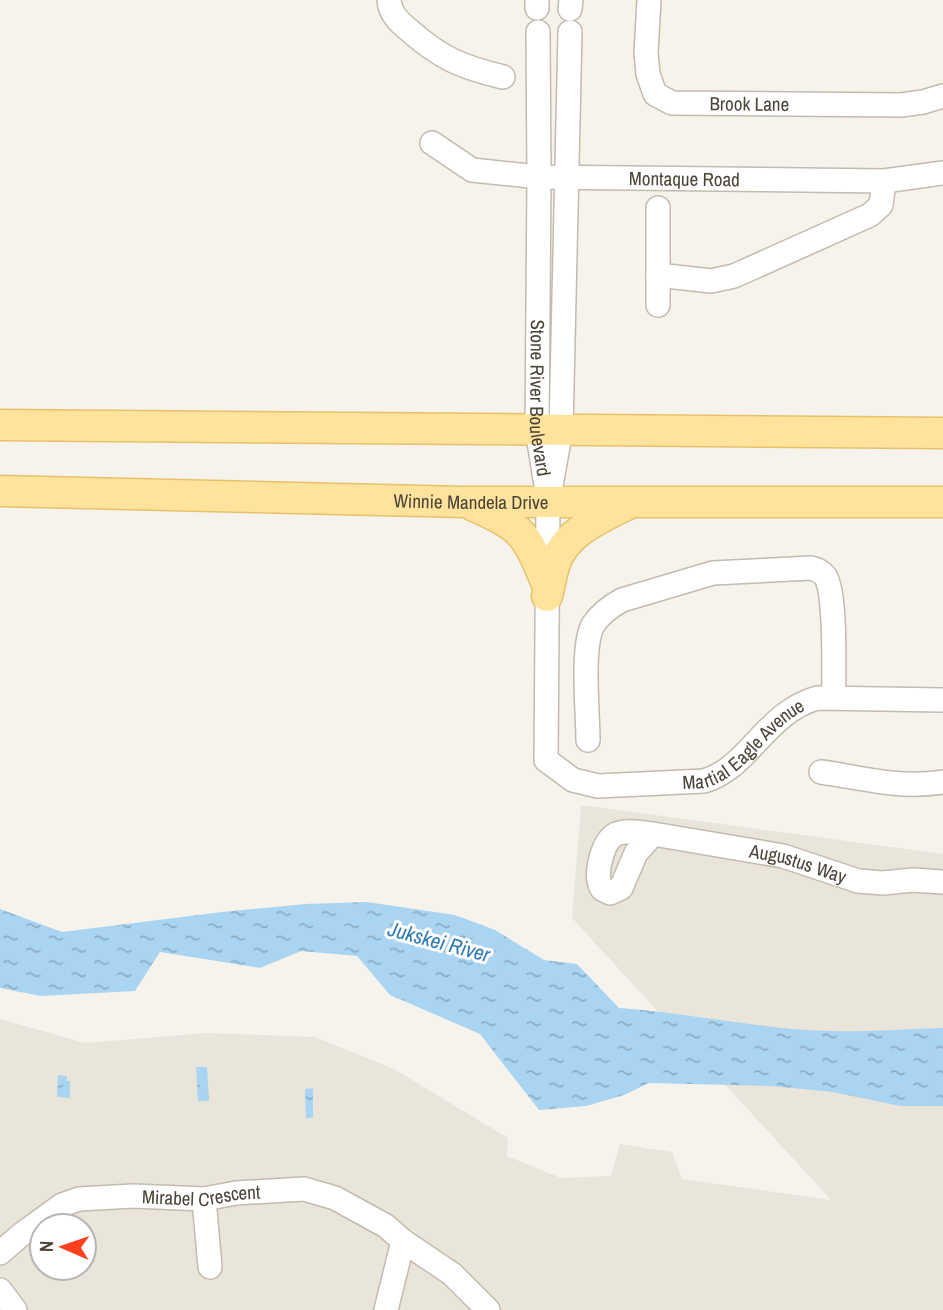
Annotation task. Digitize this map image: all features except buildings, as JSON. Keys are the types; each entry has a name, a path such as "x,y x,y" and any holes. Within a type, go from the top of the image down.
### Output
{"main road":[{"path":"6,425 943,433"},
{"name":"Winnie Mandela Drive","path":"6,491 464,502 943,502"},
{"path":"464,502 503,519 519,530 530,545 547,590"},
{"path":"547,590 561,551 573,537 588,525 631,502"}],"street":[{"path":"389,0 391,11 398,21 433,51 450,61 503,77"},
{"name":"Brook Lane","path":"649,0 648,74 655,94 672,103 901,105 943,96"},
{"name":"Stone River Boulevard","path":"538,32 539,177 549,430 546,760"},
{"name":"Stone River Boulevard","path":"549,430 567,178 570,32"},
{"name":"Montaque Road","path":"432,144 472,170 539,177 884,181 943,173"},
{"path":"658,275 711,281 734,276 870,215 881,205 884,181"},
{"path":"658,208 658,305"},
{"path":"588,740 587,648 593,625 606,611 622,600 713,573 811,568 824,575 829,588 833,617 834,698"},
{"name":"Martial Eagle Avenue","path":"546,760 573,780 598,786 704,781 729,769 784,713 802,703 817,698 943,700"},
{"path":"821,772 894,785 943,782"},
{"name":"Augustus Way","path":"601,860 607,841 613,835 628,831 783,856 858,881 943,882"},
{"path":"631,864 601,860 598,879 600,887 610,892 621,888 636,853 653,834"},
{"name":"Mirabel Crescent","path":"0,1253 62,1205 79,1199 133,1195 204,1199 236,1193 304,1189 335,1198 387,1226 403,1241 452,1274 488,1310"},
{"path":"204,1199 210,1267"},
{"path":"386,1310 403,1241"},
{"path":"0,1290 15,1310"}],"shaded area":[{"path":"581,805 943,854 943,1310 0,1310 0,1019 85,1043 206,1033 315,1037 394,1069 508,1138 507,1156 561,1178 611,1176 620,1144 672,1152 682,1179 831,1200 572,918"}],"water":[{"name":"Jukskei River","path":"367,902 455,915 495,930 544,960 577,964 619,1008 808,1030 943,1028 943,1106 900,1106 833,1092 771,1086 649,1083 624,1095 586,1106 539,1110 480,1034 390,995 357,956 301,951 260,968 160,952 135,991 41,996 0,988 0,909 62,932 222,912 305,904"},
{"path":"196,1067 207,1067 209,1101 198,1101"},
{"path":"58,1075 67,1076 67,1081 70,1081 70,1098 57,1097"},
{"path":"313,1088 313,1118 306,1118 305,1089"}]}
